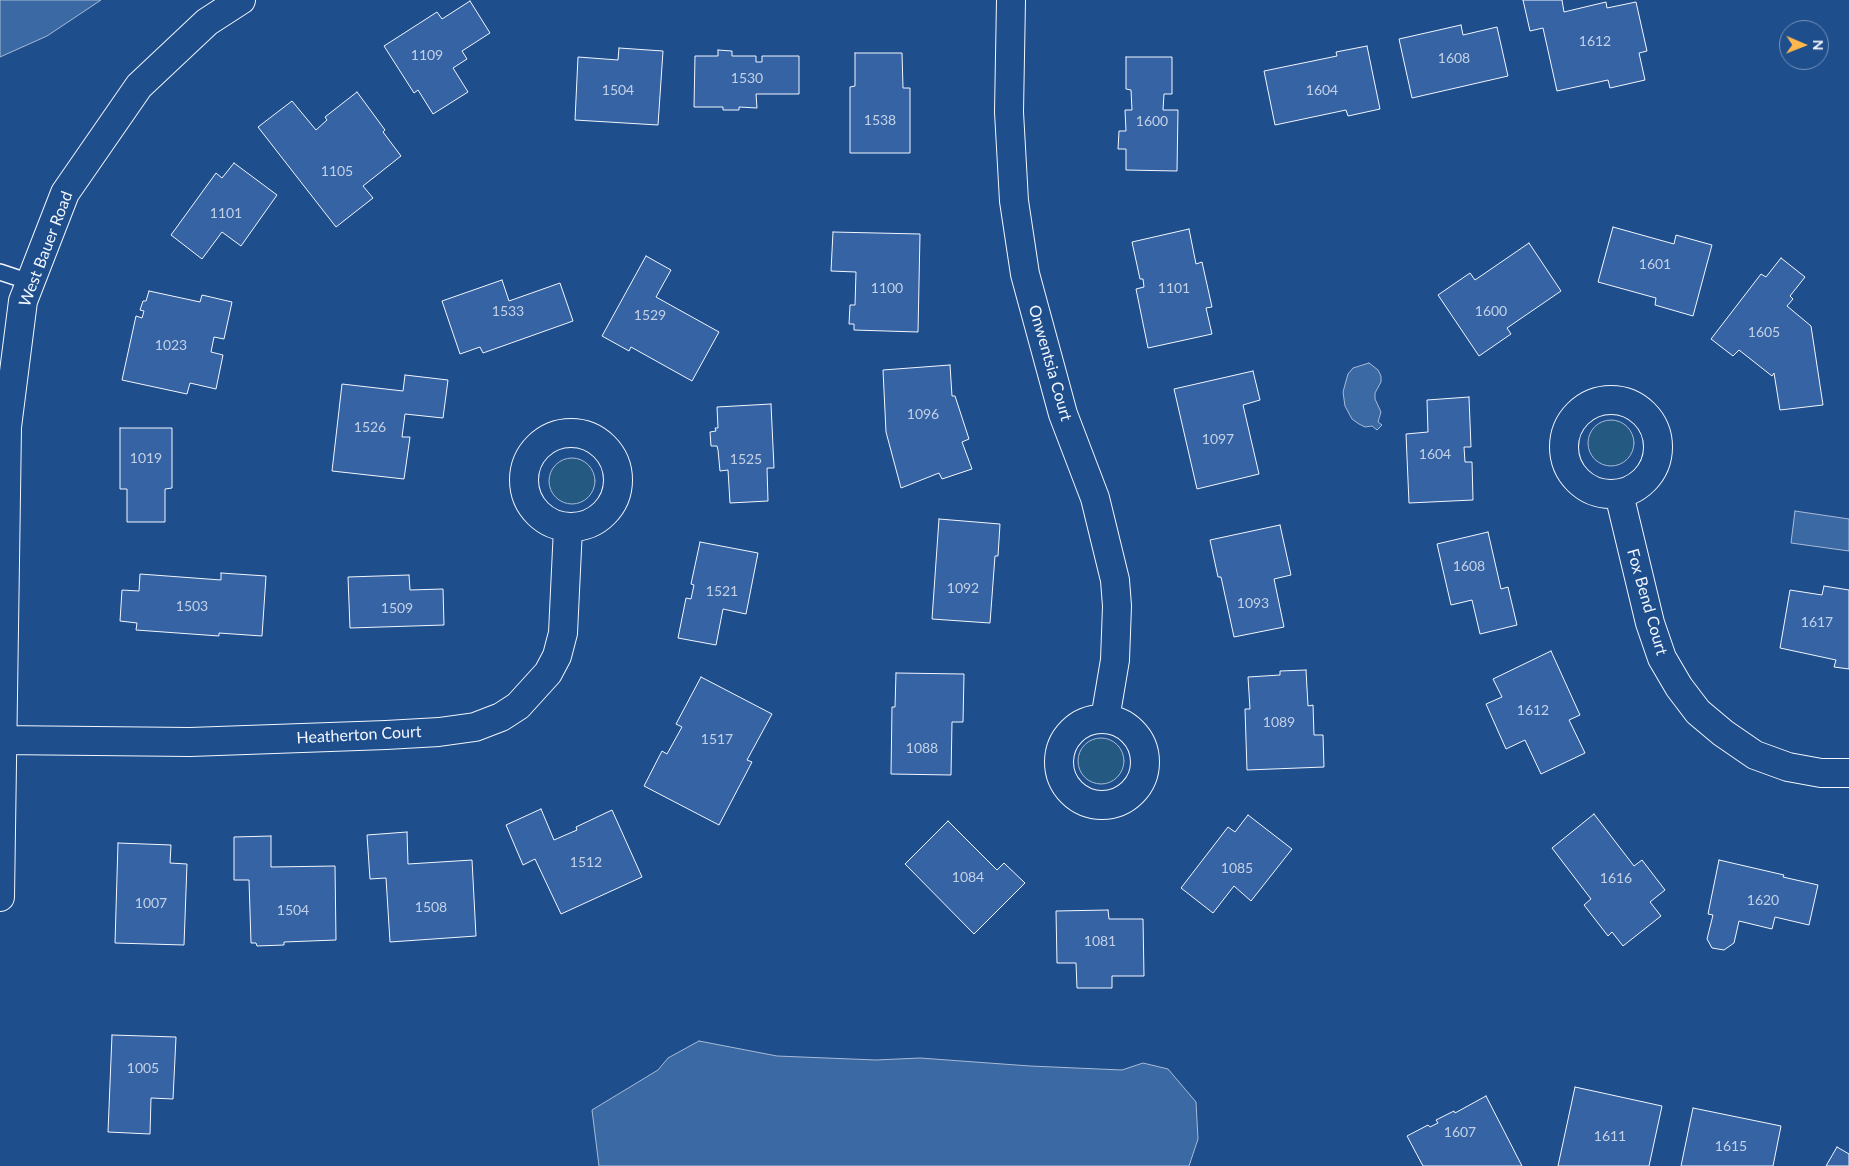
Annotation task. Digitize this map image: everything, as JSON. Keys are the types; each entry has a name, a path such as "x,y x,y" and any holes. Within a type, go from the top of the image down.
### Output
{"street":[{"name":"West Bauer Road","path":"0,897 7,427 23,301 65,193 139,86 206,22 241,0"},
{"name":"Onwentsia Court","path":"1011,0 1009,112 1014,201 1025,274 1063,414 1095,498 1115,580 1117,606 1115,660 1105,720"},
{"name":"Fox Bend Court","path":"1619,494 1650,623 1662,658 1679,687 1698,712 1755,756 1788,767 1821,773 1849,773"},
{"name":"Heatherton Court","path":"1,740 190,742 386,736 475,727 501,717 518,706 548,672 556,656 563,634 568,528"}],"lane":[{"path":"0,272 30,282"}],"shaded area":[{"path":"0,0 101,0 47,36 0,57"},
{"path":"1369,363 1378,370 1381,376 1381,382 1375,393 1375,399 1381,412 1378,422 1382,425 1377,430 1372,426 1365,427 1352,419 1345,406 1343,392 1348,374 1353,368"},
{"path":"1611,420 1624,424 1630,430 1634,443 1630,456 1624,462 1611,466 1598,462 1592,456 1588,443 1592,430 1598,424"},
{"path":"567,458 577,458 591,468 595,481 591,494 585,500 577,504 567,504 553,494 549,486 549,476 559,462"},
{"path":"1795,511 1849,519 1849,551 1791,543"},
{"path":"1097,738 1105,738 1114,742 1120,748 1124,761 1120,774 1114,780 1105,784 1097,784 1088,780 1082,774 1078,765 1078,757 1082,748 1088,742"},
{"path":"699,1041 777,1056 876,1060 920,1058 1122,1070 1143,1063 1168,1069 1196,1102 1198,1139 1189,1166 599,1166 592,1110 658,1070 668,1058"}],"building":[{"path":"1523,0 1562,0 1564,12 1606,2 1607,8 1636,2 1647,51 1639,53 1645,80 1610,88 1608,80 1557,91 1543,28 1530,31"},
{"path":"470,1 490,33 462,51 467,59 453,68 468,92 433,114 418,90 414,93 384,46 437,12 442,19"},
{"path":"1461,25 1463,35 1497,27 1508,76 1412,98 1399,39"},
{"path":"1367,46 1380,109 1348,116 1346,110 1275,125 1264,71 1337,56 1336,52"},
{"path":"619,48 663,51 658,125 575,120 578,57 618,60"},
{"path":"718,50 732,51 732,56 756,56 756,62 762,62 762,56 799,56 799,94 756,94 757,108 739,107 739,110 723,110 723,107 694,107 695,56 718,56"},
{"path":"855,53 902,53 903,88 910,88 910,153 850,153 850,87 855,86"},
{"path":"1126,57 1172,57 1172,94 1164,94 1163,110 1178,110 1177,171 1126,170 1126,149 1118,149 1119,131 1126,131 1125,110 1132,110 1131,90 1126,89"},
{"path":"357,92 385,130 383,132 401,156 363,186 373,198 336,227 258,127 292,101 316,130 327,120 325,117"},
{"path":"234,163 277,195 241,246 222,232 202,259 171,235 216,173 222,178"},
{"path":"1613,227 1674,244 1676,235 1712,245 1693,316 1655,305 1656,298 1598,282"},
{"path":"1189,229 1196,264 1202,262 1212,307 1206,308 1212,334 1148,348 1136,289 1144,287 1143,279 1140,279 1132,242"},
{"path":"833,232 920,234 918,332 854,330 854,324 849,324 850,305 855,305 856,272 831,271"},
{"path":"1529,243 1561,291 1507,328 1511,334 1479,356 1438,295 1470,273 1475,280"},
{"path":"646,256 671,270 656,297 719,332 692,381 631,347 629,351 602,336"},
{"path":"1781,258 1805,277 1790,296 1793,299 1787,306 1811,326 1823,405 1780,410 1774,373 1772,376 1739,350 1733,356 1711,339 1761,274 1766,277"},
{"path":"502,280 509,301 560,283 573,321 483,353 480,347 460,354 442,301"},
{"path":"149,291 200,302 202,295 232,302 224,339 214,337 211,352 223,355 216,389 190,383 187,394 122,380 136,316 142,318 144,311 140,310 143,301 146,301"},
{"path":"950,365 952,396 955,396 969,439 962,442 972,469 942,479 939,473 901,488 886,432 883,370"},
{"path":"1253,371 1260,400 1243,405 1259,474 1197,489 1174,389"},
{"path":"405,375 448,380 443,418 405,414 402,437 410,437 404,479 332,471 342,384 403,391"},
{"path":"1469,397 1471,447 1464,447 1465,462 1472,462 1473,500 1409,503 1406,434 1428,432 1427,400"},
{"path":"771,404 774,468 767,468 768,501 730,503 728,470 720,471 717,446 711,446 710,432 716,431 715,428 718,428 717,407"},
{"path":"120,428 172,428 172,488 165,489 165,522 127,522 127,489 120,489"},
{"path":"939,519 1000,524 998,556 995,556 990,623 932,619"},
{"path":"1280,525 1291,575 1274,579 1284,627 1234,637 1221,577 1218,577 1210,540"},
{"path":"1488,532 1501,589 1508,587 1517,625 1480,634 1472,600 1451,605 1437,544"},
{"path":"700,542 758,553 746,614 723,609 716,645 678,638 686,598 691,599 694,585 691,584"},
{"path":"221,573 266,576 262,636 219,633 219,636 136,630 137,623 120,621 122,590 139,591 140,574 221,580"},
{"path":"409,575 410,590 443,589 444,625 350,628 348,577"},
{"path":"1824,586 1849,590 1849,669 1834,667 1836,660 1780,648 1790,590 1822,595"},
{"path":"1551,651 1580,715 1569,720 1585,753 1541,774 1525,740 1506,749 1486,704 1502,697 1493,679"},
{"path":"1306,670 1308,706 1313,705 1314,735 1323,735 1324,767 1247,770 1245,709 1250,709 1248,677 1280,675 1280,671"},
{"path":"896,673 964,674 963,722 952,722 951,775 891,774 892,707 895,707"},
{"path":"701,677 772,714 747,760 752,762 719,825 644,786 662,751 667,754 682,727 676,724"},
{"path":"541,809 554,840 577,830 576,827 612,810 642,877 561,914 535,859 523,865 506,825"},
{"path":"1594,814 1634,866 1642,860 1665,890 1650,902 1661,916 1623,946 1612,932 1608,936 1584,905 1591,899 1552,848"},
{"path":"1248,815 1292,849 1251,901 1234,886 1213,913 1181,888 1228,827 1235,832"},
{"path":"948,821 997,870 1004,863 1025,883 974,934 905,864"},
{"path":"407,832 408,864 472,860 476,936 390,942 386,878 370,879 367,835"},
{"path":"271,836 271,867 335,866 336,940 284,942 284,945 257,946 256,943 251,943 249,880 234,880 234,837"},
{"path":"118,843 171,845 170,863 187,864 184,945 115,943"},
{"path":"1719,860 1818,885 1809,925 1775,917 1772,929 1739,921 1734,943 1724,950 1712,948 1707,939 1713,915 1708,914"},
{"path":"1108,910 1109,919 1143,919 1144,976 1112,976 1112,988 1077,988 1076,963 1057,963 1056,911"},
{"path":"112,1035 176,1037 173,1099 151,1098 150,1134 108,1132"},
{"path":"1575,1087 1662,1106 1649,1166 1558,1166"},
{"path":"1486,1096 1522,1166 1423,1166 1407,1136 1428,1125 1430,1127 1438,1123 1436,1120 1454,1111 1455,1113"},
{"path":"1693,1108 1781,1126 1773,1166 1681,1166"},
{"path":"1837,1147 1849,1154 1849,1166 1826,1166"}]}
